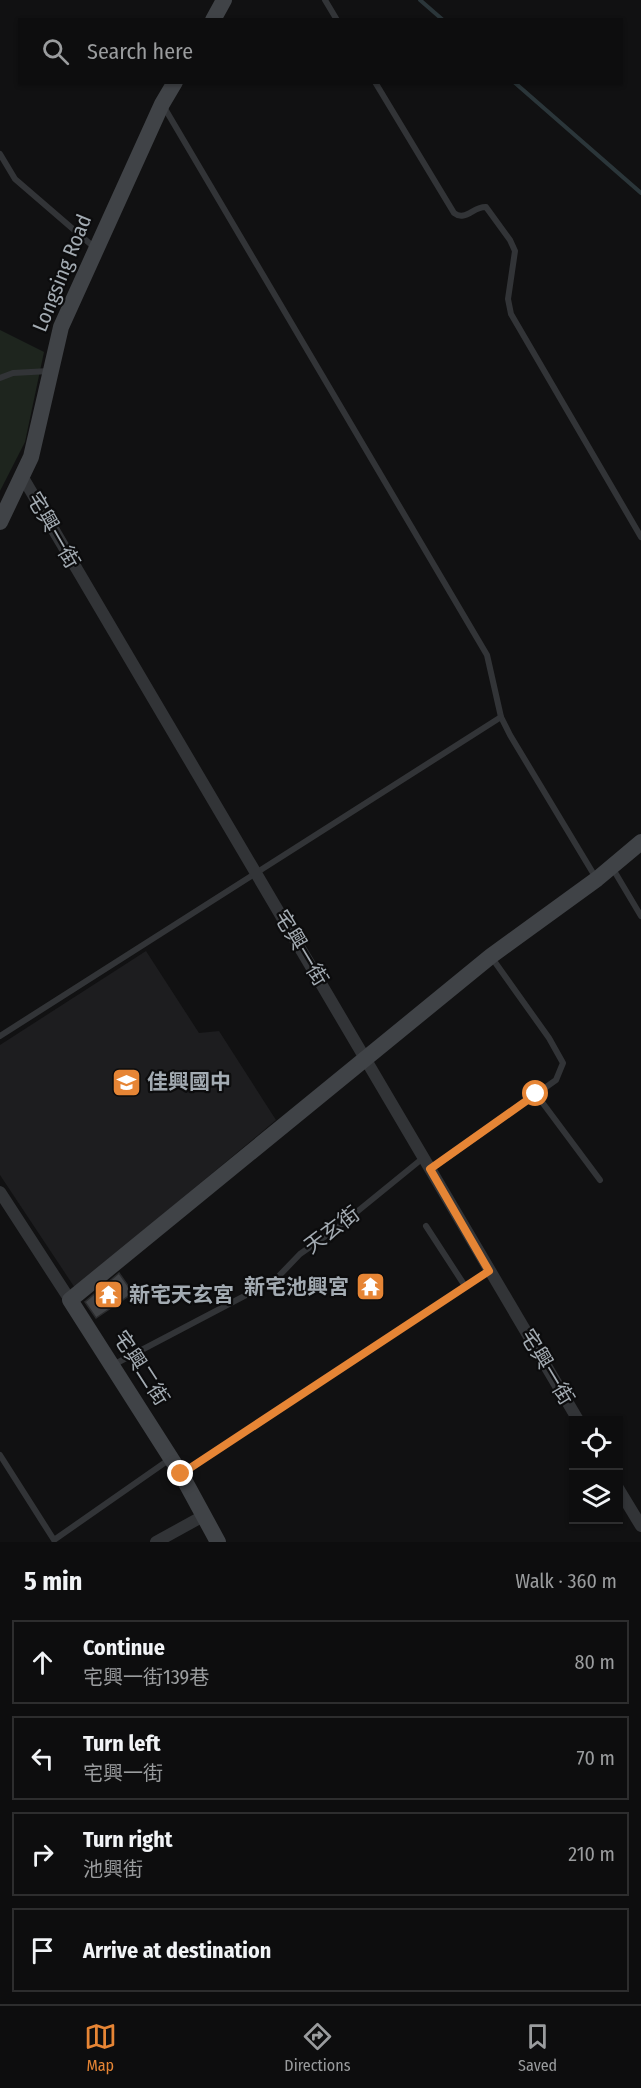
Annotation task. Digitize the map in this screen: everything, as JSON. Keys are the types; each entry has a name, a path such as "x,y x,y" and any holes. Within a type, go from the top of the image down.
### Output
{"street":[{"path":"214,18 224,0"},
{"name":"Longsing Road","path":"0,522 31,457 61,327 95,248 162,104 174,84"},
{"name":"宅興一街","path":"22,476 576,1416"},
{"path":"70,1300 491,956 597,879 641,842"},
{"name":"宅興二街","path":"0,1192 181,1474 218,1542"},
{"path":"623,1496 641,1526"},
{"path":"156,1542 205,1515"}],"lane":[{"path":"325,0 336,18"},
{"path":"376,84 454,213 458,217 463,217 480,207 486,207 513,245 515,256 508,299 511,314 641,537"},
{"path":"162,104 487,655 501,717 597,879"},
{"path":"0,153 15,179 95,248"},
{"path":"0,378 13,373 51,371"},
{"path":"0,1036 501,717"},
{"path":"611,866 641,916"},
{"path":"430,1169 556,1080 563,1063 549,1038 491,956"},
{"path":"536,1094 600,1180"},
{"name":"天玄街","path":"113,1366 275,1280 300,1254 337,1228 423,1158"},
{"path":"426,1226 465,1286"},
{"path":"181,1474 489,1271"},
{"path":"0,1455 54,1540 171,1458"}],"shaded area":[{"path":"0,330 44,352 25,442 0,491"},
{"name":"佳興國中","path":"146,951 199,1033 219,1031 276,1120 75,1288 0,1175 0,1045"}],"building":[{"name":"新宅天玄宮","path":"119,1273 133,1293 96,1318 85,1302"},
{"name":"新宅池興宮","path":"371,1275 382,1292 370,1299 359,1282"}],"waterway":[{"path":"420,0 441,18"},
{"path":"516,84 641,193"}],"place":[{"name":"佳興國中","path":"126,1082"},
{"name":"新宅池興宮","path":"370,1287"},
{"name":"新宅天玄宮","path":"108,1295"}],"route":[{"path":"181,1474 489,1271 430,1169 536,1094"}]}
